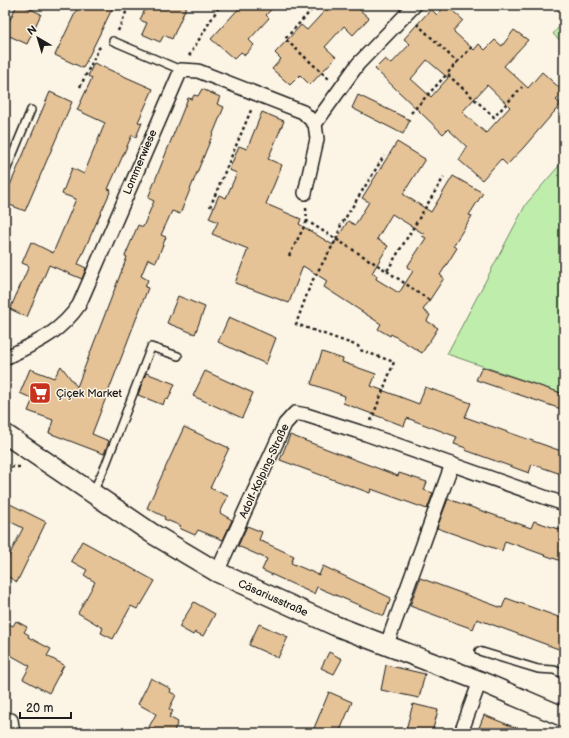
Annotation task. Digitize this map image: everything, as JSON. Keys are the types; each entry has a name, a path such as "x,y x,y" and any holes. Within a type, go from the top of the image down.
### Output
{"main road":[{"name":"Cäsariusstraße","path":"5,434 180,551 217,572 336,626 480,681 564,718"}],"street":[{"path":"315,124 358,64 410,9"},
{"path":"181,70 198,71 303,112 315,124 317,139 305,193"},
{"name":"Lommerwiese","path":"5,358 44,339 60,329 79,305 181,70"},
{"name":"Adolf-Kolping-Straße","path":"217,572 285,424 295,413 366,434 564,504"},
{"path":"386,644 452,464"},
{"path":"462,733 480,681"}],"lane":[{"path":"113,41 181,70"},
{"path":"5,173 31,110"},
{"path":"93,492 106,464 151,347 178,356"},
{"path":"479,651 538,669 554,670 564,674"}],"path":[{"path":"80,87 99,48 113,41 129,5"},
{"path":"181,70 220,5"},
{"path":"316,5 285,39 340,89"},
{"path":"410,9 458,62"},
{"path":"411,113 473,46"},
{"path":"447,74 494,117 522,87"},
{"path":"210,207 258,94"},
{"path":"366,434 394,362 360,350 358,346 296,324 311,283 336,240 341,225 384,156"},
{"path":"387,271 444,177"},
{"path":"289,256 307,221 305,193"},
{"path":"307,221 387,271 429,300"}],"green space":[{"path":"564,21 564,44 553,34"},
{"path":"564,160 564,394 447,354 526,204"}],"building":[{"path":"17,5 22,5 41,14 27,44 5,34 5,30"},
{"path":"79,5 114,5 83,68 55,55"},
{"path":"147,5 187,5 172,39 164,35 160,42 142,34 147,23 140,20"},
{"path":"242,5 275,5 266,15 269,18 249,40 254,45 245,55 241,52 234,59 211,39"},
{"path":"330,5 354,5 369,18 353,35 344,26 325,47 336,57 310,85 300,75 290,85 272,69 281,59 275,53 301,25 307,30"},
{"path":"446,5 463,20 453,31 474,50 479,44 485,50 495,40 502,46 514,30 528,40 504,66 528,88 542,72 564,92 556,100 561,104 524,147 507,165 501,159 482,180 459,160 467,147 448,129 443,134 375,69 385,59 391,64 410,44 404,39 431,9 437,15","holes":["427,60 448,78 431,97 411,79","487,85 510,107 486,133 462,112"]},
{"path":"94,63 153,89 138,122 142,123 136,137 132,135 108,189 111,190 78,264 86,268 82,279 49,265 27,317 10,309 29,266 22,263 31,242 53,253 76,199 62,194 72,168 84,174 105,123 77,110 92,78 88,76"},
{"path":"202,89 220,97 217,104 224,107 180,214 172,211 161,235 166,237 156,262 148,259 141,276 148,280 145,287 148,288 92,434 109,441 104,454 49,433 53,420 28,411 33,399 20,393 30,369 54,378 61,366 77,387 127,257 125,256 138,225 143,227 154,201 148,198 188,98 192,99 194,95 198,96"},
{"path":"50,92 72,102 25,211 5,203 5,197"},
{"path":"358,95 410,120 403,134 352,108"},
{"path":"262,112 284,121 268,159 282,165 266,204 301,219 299,224 333,245 348,221 355,225 369,202 362,198 397,142 425,159 403,194 431,212 453,176 483,193 469,215 472,216 453,246 457,248 440,275 444,278 423,310 430,315 427,321 438,328 422,353 391,334 390,336 378,329 381,324 324,287 327,281 303,266 289,303 235,283 248,249 212,234 218,222 209,218 219,195 226,198 237,173 229,170 239,146 247,149","holes":["392,214 424,234 422,236 426,238 407,267 413,271 399,293 376,279 377,276 372,273 388,246 377,239"]},
{"path":"178,296 205,307 195,334 167,323"},
{"path":"229,317 276,338 266,364 218,342"},
{"path":"322,352 343,359 342,362 376,374 371,386 419,404 425,387 471,403 465,417 564,452 564,475 532,464 529,473 465,450 466,448 454,444 457,437 407,418 404,426 343,403 345,396 311,384"},
{"path":"482,367 564,394 564,410 476,380"},
{"path":"205,371 253,393 242,418 193,396"},
{"path":"146,373 175,384 168,400 165,399 163,405 138,395"},
{"path":"184,427 229,448 210,488 228,496 220,513 232,520 223,540 198,530 195,535 179,528 181,526 164,519 165,517 147,508"},
{"path":"290,435 398,476 399,473 427,482 424,490 433,493 427,509 371,489 370,493 280,460"},
{"path":"448,499 531,528 534,521 564,531 564,562 505,541 502,551 437,528"},
{"path":"10,504 46,522 17,582 5,575 5,564 23,528 5,519 5,513"},
{"path":"247,526 262,532 259,540 294,556 291,563 319,575 323,566 391,598 384,616 317,587 314,594 262,570 267,559 238,546"},
{"path":"82,541 155,581 141,605 140,604 137,609 131,606 113,639 101,633 103,628 78,613 95,582 84,575 87,570 71,561"},
{"path":"420,578 502,608 506,598 564,619 564,651 477,619 473,629 410,606"},
{"path":"194,602 215,614 203,636 195,632 193,635 179,627"},
{"path":"16,621 27,627 24,632 29,635 28,637 51,649 47,656 64,665 49,693 23,679 30,666 5,652 5,631 9,624 13,626"},
{"path":"259,624 288,637 278,658 249,645"},
{"path":"329,652 342,659 334,674 321,668"},
{"path":"386,665 425,674 419,698 381,690"},
{"path":"151,678 171,689 170,692 176,695 169,709 173,711 169,717 178,722 173,733 161,733 149,727 156,714 138,704"},
{"path":"329,692 352,702 339,733 312,733"},
{"path":"413,704 438,710 432,733 405,733"},
{"path":"484,715 526,732 526,733 477,733"}],"place":[{"name":"Çiçek Market","path":"40,393"}]}
